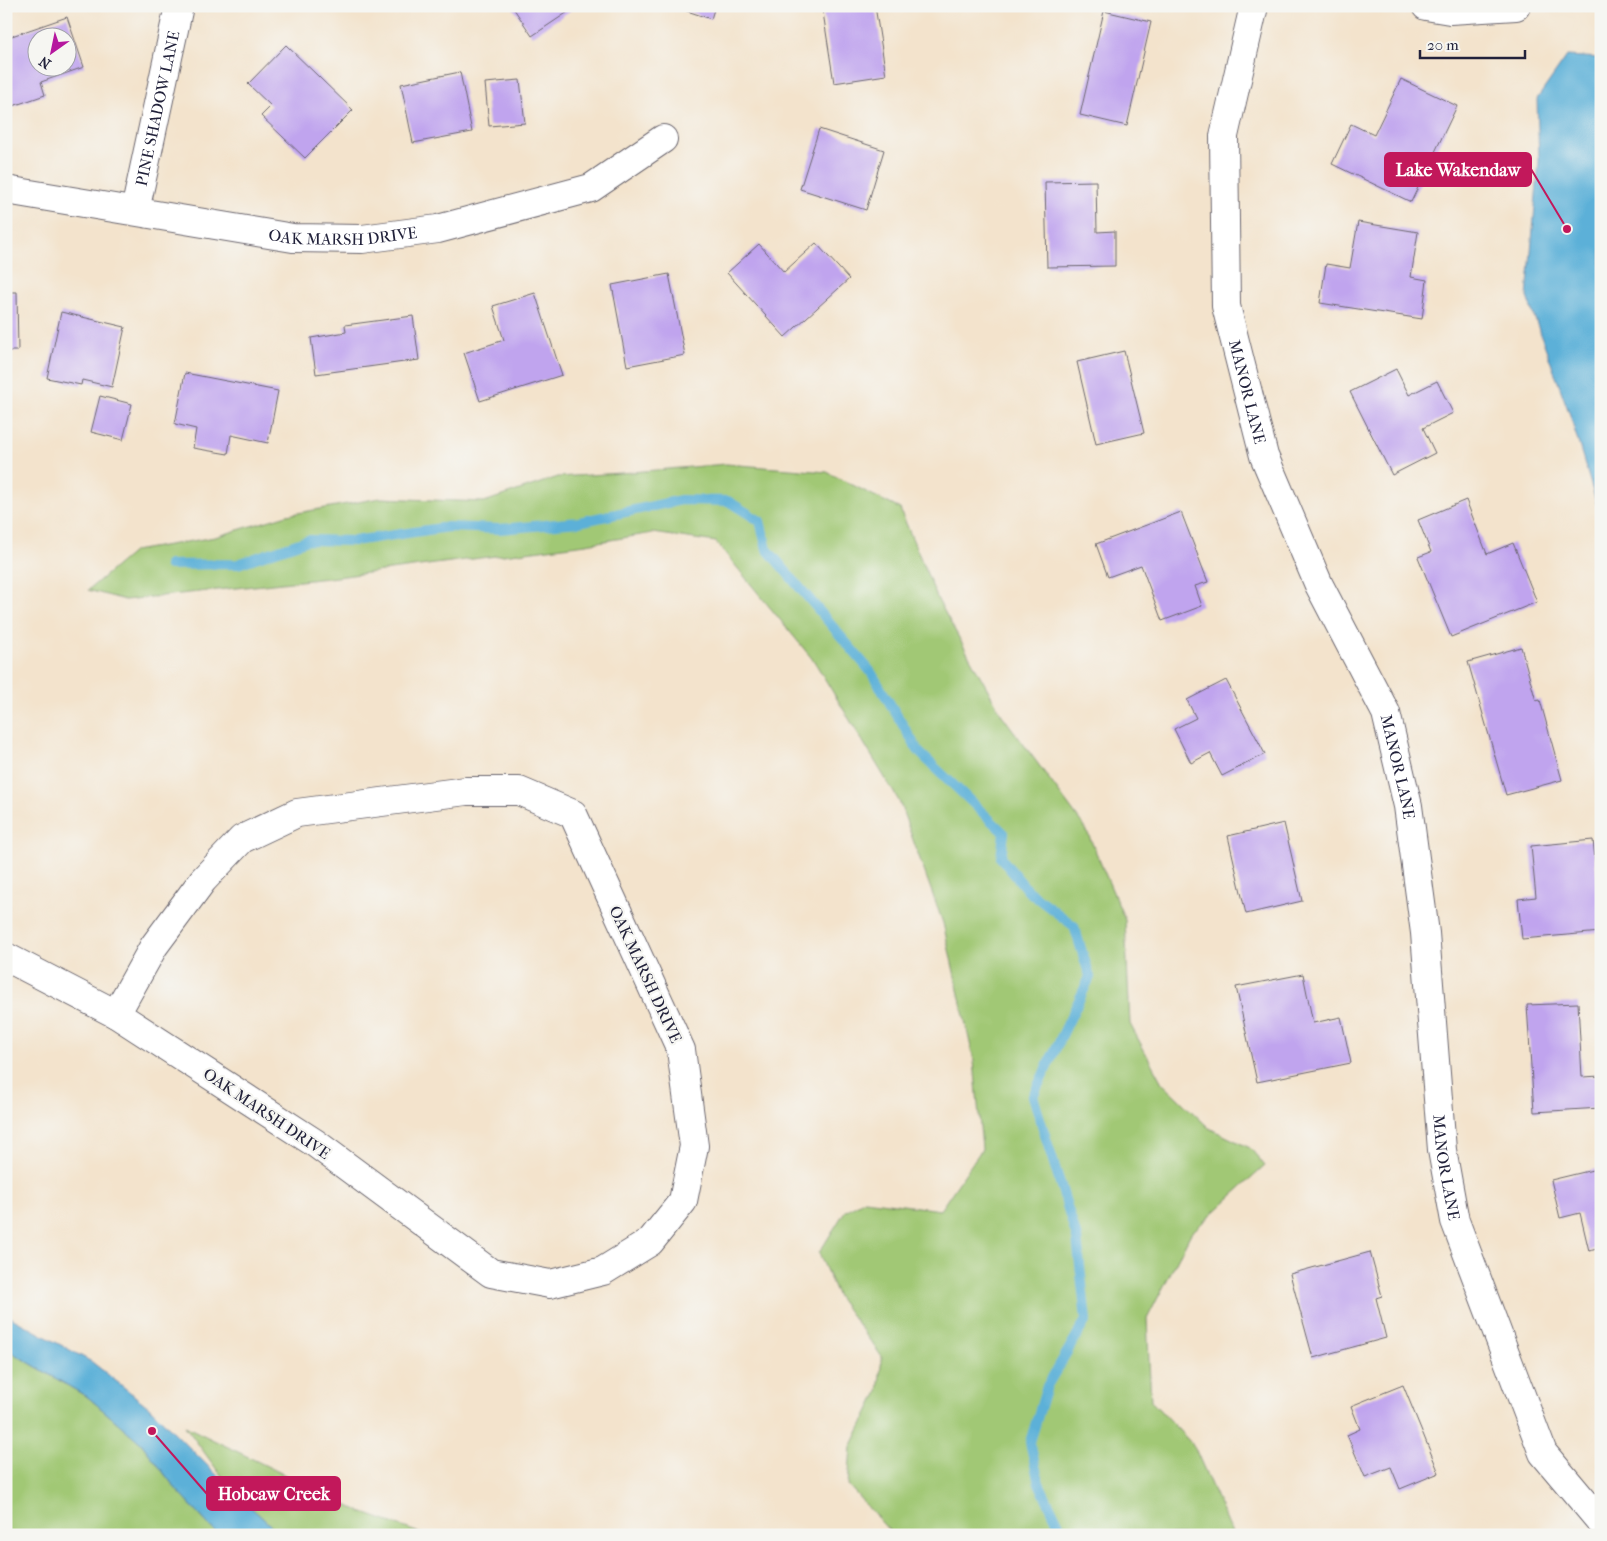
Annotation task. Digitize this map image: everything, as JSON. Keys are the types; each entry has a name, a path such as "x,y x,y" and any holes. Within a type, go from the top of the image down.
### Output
{"street":[{"name":"PINE SHADOW LANE","path":"136,211 178,6"},
{"name":"MANOR LANE","path":"1254,6 1224,136 1226,306 1264,456 1318,585 1386,713 1408,806 1423,913 1442,1150 1455,1221 1543,1453 1601,1522"},
{"path":"1426,6 1450,10 1516,6"},
{"name":"OAK MARSH DRIVE","path":"6,190 293,238 362,239 438,229 592,188 663,139"},
{"name":"OAK MARSH DRIVE","path":"6,957 116,1014 315,1143 491,1274 550,1284 603,1271 650,1242 683,1201 694,1146 680,1050 572,814 519,791 466,791 297,813 242,839 203,880 154,946 116,1014"}],"green space":[{"path":"726,464 827,472 900,509 938,600 1002,715 1086,829 1125,920 1130,1024 1162,1083 1209,1128 1250,1148 1265,1166 1191,1233 1147,1319 1151,1401 1194,1446 1233,1535 893,1535 848,1485 851,1447 878,1392 882,1357 838,1297 819,1253 845,1211 865,1200 940,1210 982,1149 974,1061 943,923 899,801 814,661 716,542 653,533 586,544 337,577 125,600 88,590 134,551 215,537 287,515 380,498 484,502 558,477"},
{"path":"6,1349 89,1398 141,1443 176,1489 218,1535 6,1535"},
{"path":"185,1426 361,1512 425,1535 281,1535 231,1489"}],"water":[{"path":"1567,56 1601,58 1601,518 1570,415 1527,297 1539,161 1537,99"},
{"path":"6,1315 92,1362 150,1408 231,1489 281,1535 218,1535 176,1489 141,1443 89,1398 6,1349"}],"building":[{"path":"512,6 568,6 571,10 532,36"},
{"path":"672,6 715,6 711,19"},
{"path":"822,6 875,6 886,75 834,83"},
{"path":"1104,11 1151,22 1127,126 1080,115"},
{"path":"67,17 71,28 35,28"},
{"path":"28,30 28,78 52,78 41,82 45,95 10,107 6,96 6,38"},
{"path":"286,45 353,110 305,158 261,116 271,106 248,84"},
{"path":"78,49 84,67 78,69"},
{"path":"460,72 472,132 413,143 401,84"},
{"path":"1401,79 1457,106 1411,202 1332,164 1351,124 1374,135"},
{"path":"520,80 525,123 489,126 485,83"},
{"path":"819,129 884,150 866,210 800,189"},
{"path":"1096,181 1097,232 1115,231 1115,266 1047,267 1045,182"},
{"path":"1358,222 1418,232 1411,277 1427,280 1422,319 1320,303 1326,264 1350,268"},
{"path":"816,243 849,279 785,337 727,273 759,244 784,272"},
{"path":"669,274 685,355 627,366 612,285"},
{"path":"6,292 17,292 18,351 6,351"},
{"path":"535,293 562,375 480,401 464,353 504,340 493,306"},
{"path":"61,312 125,327 112,387 82,380 81,385 47,378"},
{"path":"413,316 419,360 316,374 311,338 346,332 345,325"},
{"path":"1124,351 1144,433 1096,444 1077,362"},
{"path":"1396,369 1409,395 1437,381 1453,413 1423,428 1435,453 1392,475 1350,392"},
{"path":"185,373 278,391 268,443 231,435 228,454 193,448 196,429 175,424"},
{"path":"100,396 132,404 123,440 91,432"},
{"path":"1466,500 1487,554 1513,543 1537,602 1451,637 1418,557 1431,552 1418,520"},
{"path":"1181,512 1208,582 1195,586 1202,606 1162,621 1141,565 1108,577 1096,544"},
{"path":"1521,647 1536,701 1540,700 1562,780 1506,795 1468,662"},
{"path":"1226,680 1265,754 1222,776 1210,753 1191,763 1174,729 1196,718 1187,700"},
{"path":"1284,823 1302,901 1246,914 1228,836"},
{"path":"1593,840 1601,932 1522,939 1518,899 1536,897 1531,846"},
{"path":"1303,974 1313,1023 1341,1017 1351,1063 1257,1082 1236,987"},
{"path":"1578,1003 1582,1077 1601,1076 1601,1108 1534,1112 1527,1005"},
{"path":"1601,1168 1601,1248 1589,1251 1580,1213 1560,1218 1551,1180"},
{"path":"1370,1252 1382,1296 1376,1298 1386,1338 1313,1358 1290,1274"},
{"path":"1403,1385 1439,1473 1400,1489 1391,1467 1365,1477 1347,1435 1360,1429 1351,1406"}],"waterway":[{"path":"169,565 238,564 308,540 354,541 448,527 500,529 579,522 681,500 728,501 760,521 767,549 871,672 919,752 1004,833 1001,858 1028,891 1074,926 1090,977 1033,1096 1077,1238 1086,1320 1047,1386 1030,1442 1039,1483 1064,1535"}],"place":[{"name":"Lake Wakendaw","path":"1567,229"},
{"name":"Hobcaw Creek","path":"152,1431"}]}
